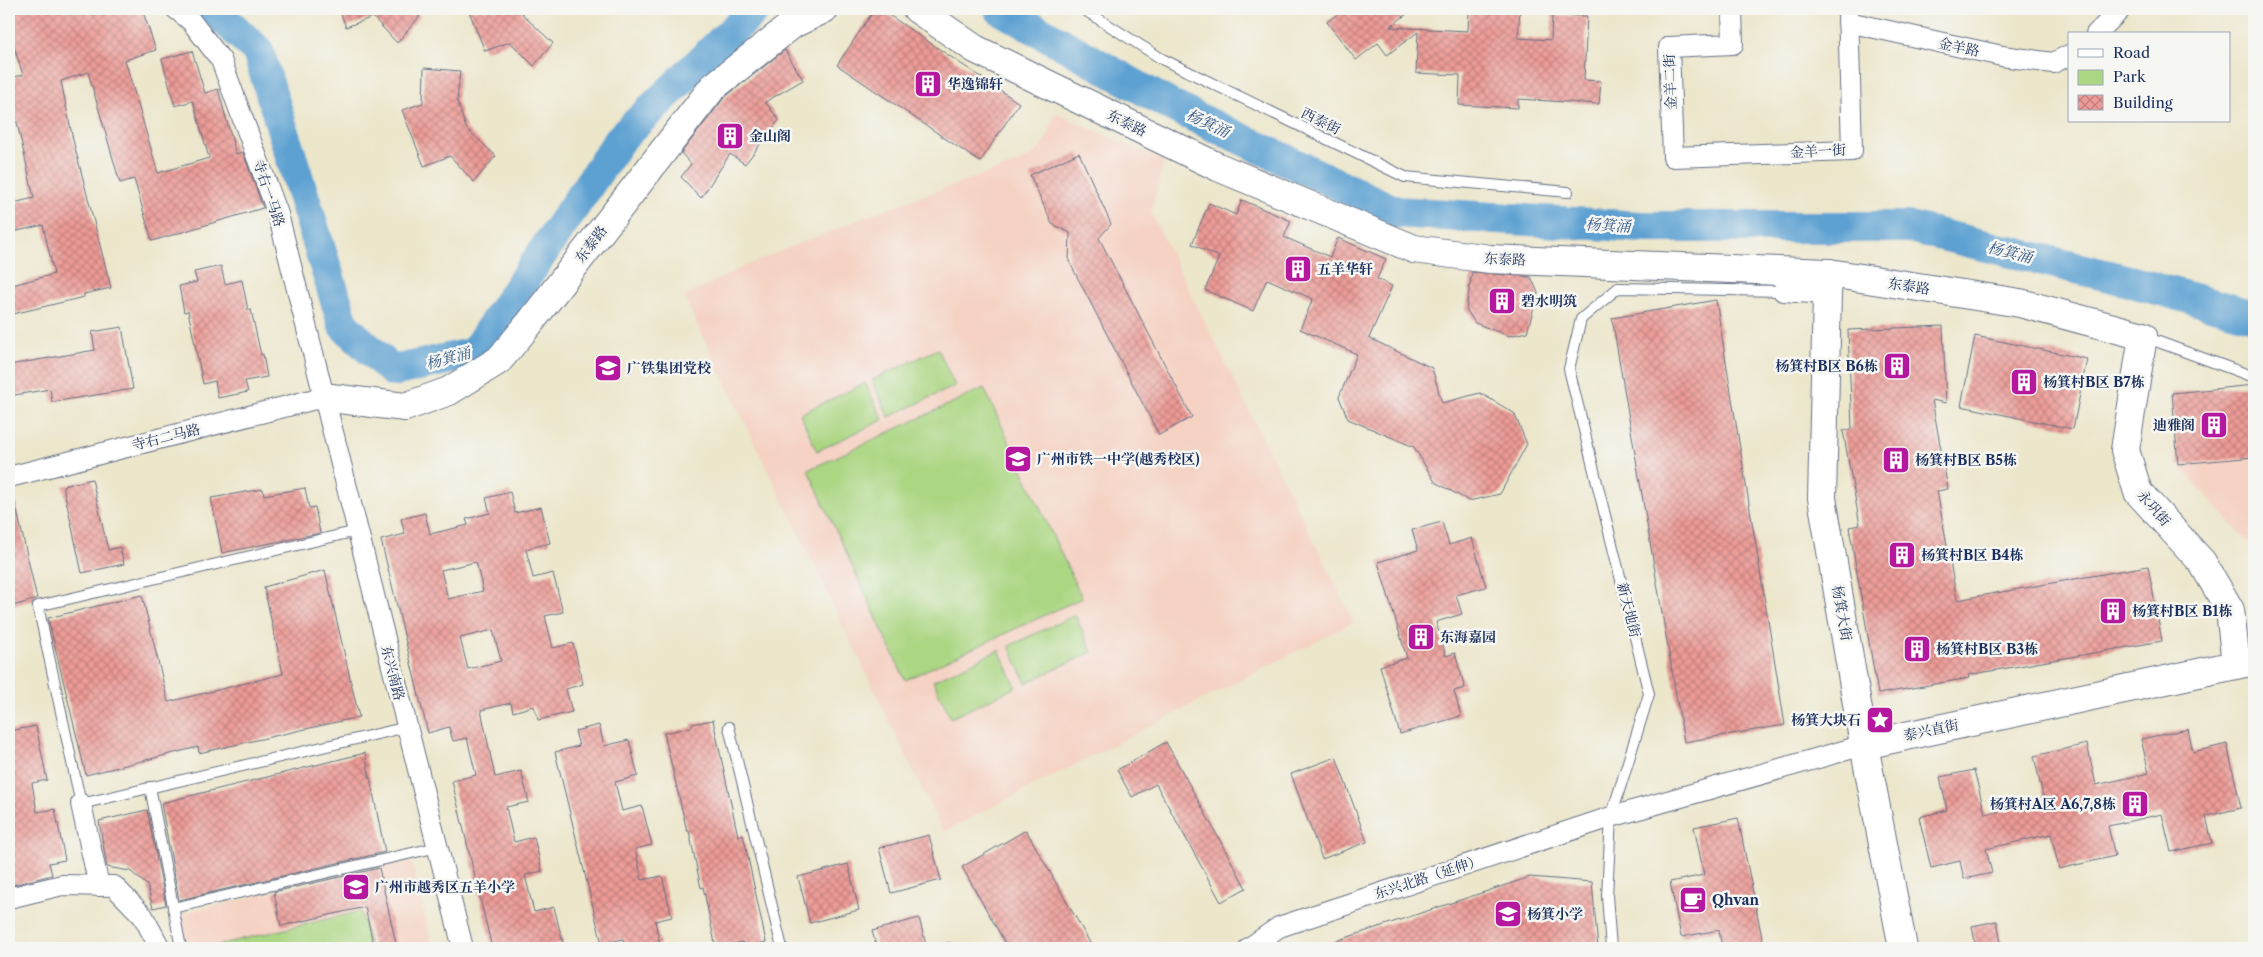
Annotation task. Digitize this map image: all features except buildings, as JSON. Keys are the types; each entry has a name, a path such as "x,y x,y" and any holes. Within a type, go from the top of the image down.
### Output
{"street":[{"name":"寺右一马路","path":"176,9 191,21 221,60 242,114 278,214 323,397"},
{"name":"东泰路","path":"916,9 975,49 1218,167 1414,250 1490,259 1828,284 2020,303 2144,336"},
{"name":"金羊二街","path":"1673,157 1669,47 1733,44 1732,9"},
{"path":"2098,32 2121,9"},
{"name":"东泰路","path":"323,397 405,406 449,392 498,360 568,274 713,87 793,24 812,12"},
{"name":"金羊一街","path":"1673,157 1852,151 1848,16"},
{"name":"金羊路","path":"1848,16 2002,56 2053,64 2068,56"},
{"path":"1783,291 1828,284"},
{"name":"杨箕大街","path":"1828,284 1822,498 1864,745 1903,948"},
{"name":"永巩街","path":"2144,336 2125,450 2138,492 2202,562 2230,610 2245,662"},
{"name":"寺右二马路","path":"9,476 323,397"},
{"name":"东兴南路","path":"323,397 463,948"},
{"name":"泰兴直街","path":"1611,816 1864,745 2245,662"},
{"path":"81,804 99,886"},
{"name":"东兴北路（延伸）","path":"1249,948 1279,927 1611,816"},
{"path":"9,898 62,885 114,886 143,916 160,948"}],"lane":[{"name":"西泰街","path":"1083,9 1162,59 1405,177 1568,192"},
{"name":"新天地街","path":"1611,948 1607,896 1611,816 1649,694 1569,369 1582,319 1618,288 1783,291"},
{"path":"2144,336 2254,376"},
{"path":"357,531 38,606 81,804 407,727"},
{"path":"729,727 782,948"},
{"path":"150,788 181,948"},
{"path":"173,908 438,847"}],"shaded area":[{"name":"广州市铁一中学(越秀校区)","path":"1054,113 1164,161 1151,213 1354,622 943,832 684,297 747,265 883,210 1025,160 1040,149 1050,132"},
{"path":"2254,457 2254,549 2178,464"},
{"name":"广州市越秀区五羊小学","path":"411,860 433,948 185,948 178,914"}],"green space":[{"path":"938,349 955,386 889,417 872,380"},
{"path":"865,383 883,420 817,451 800,414"},
{"path":"984,388 1082,598 905,680 808,470"},
{"path":"1075,615 1092,652 1026,683 1009,646"},
{"path":"999,650 1016,687 951,718 933,681"},
{"path":"361,911 370,948 205,948"}],"waterway":[{"name":"杨箕涌","path":"213,9 258,51 344,326 393,371 474,353 620,139 755,9"},
{"name":"杨箕涌","path":"1000,9 1174,107 1396,212 1642,227 1909,227 2129,281 2254,316"}],"place":[{"name":"华逸锦轩","path":"928,84"},
{"name":"金山阁","path":"730,136"},
{"name":"五羊华轩","path":"1298,269"},
{"name":"碧水明筑","path":"1502,301"},
{"name":"杨箕村B区 B6栋","path":"1897,366"},
{"name":"广铁集团党校","path":"608,368"},
{"name":"杨箕村B区 B7栋","path":"2024,382"},
{"name":"迪雅阁","path":"2214,425"},
{"name":"广州市铁一中学(越秀校区)","path":"1018,459"},
{"name":"杨箕村B区 B5栋","path":"1896,460"},
{"name":"杨箕村B区 B4栋","path":"1902,555"},
{"name":"杨箕村B区 B1栋","path":"2113,611"},
{"name":"东海嘉园","path":"1421,637"},
{"name":"杨箕村B区 B3栋","path":"1917,649"},
{"name":"杨箕大块石","path":"1880,720"},
{"name":"杨箕村A区 A6,7,8栋","path":"2135,804"},
{"name":"广州市越秀区五羊小学","path":"356,887"},
{"name":"Qhvan","path":"1693,900"},
{"name":"杨箕小学","path":"1508,914"}]}
